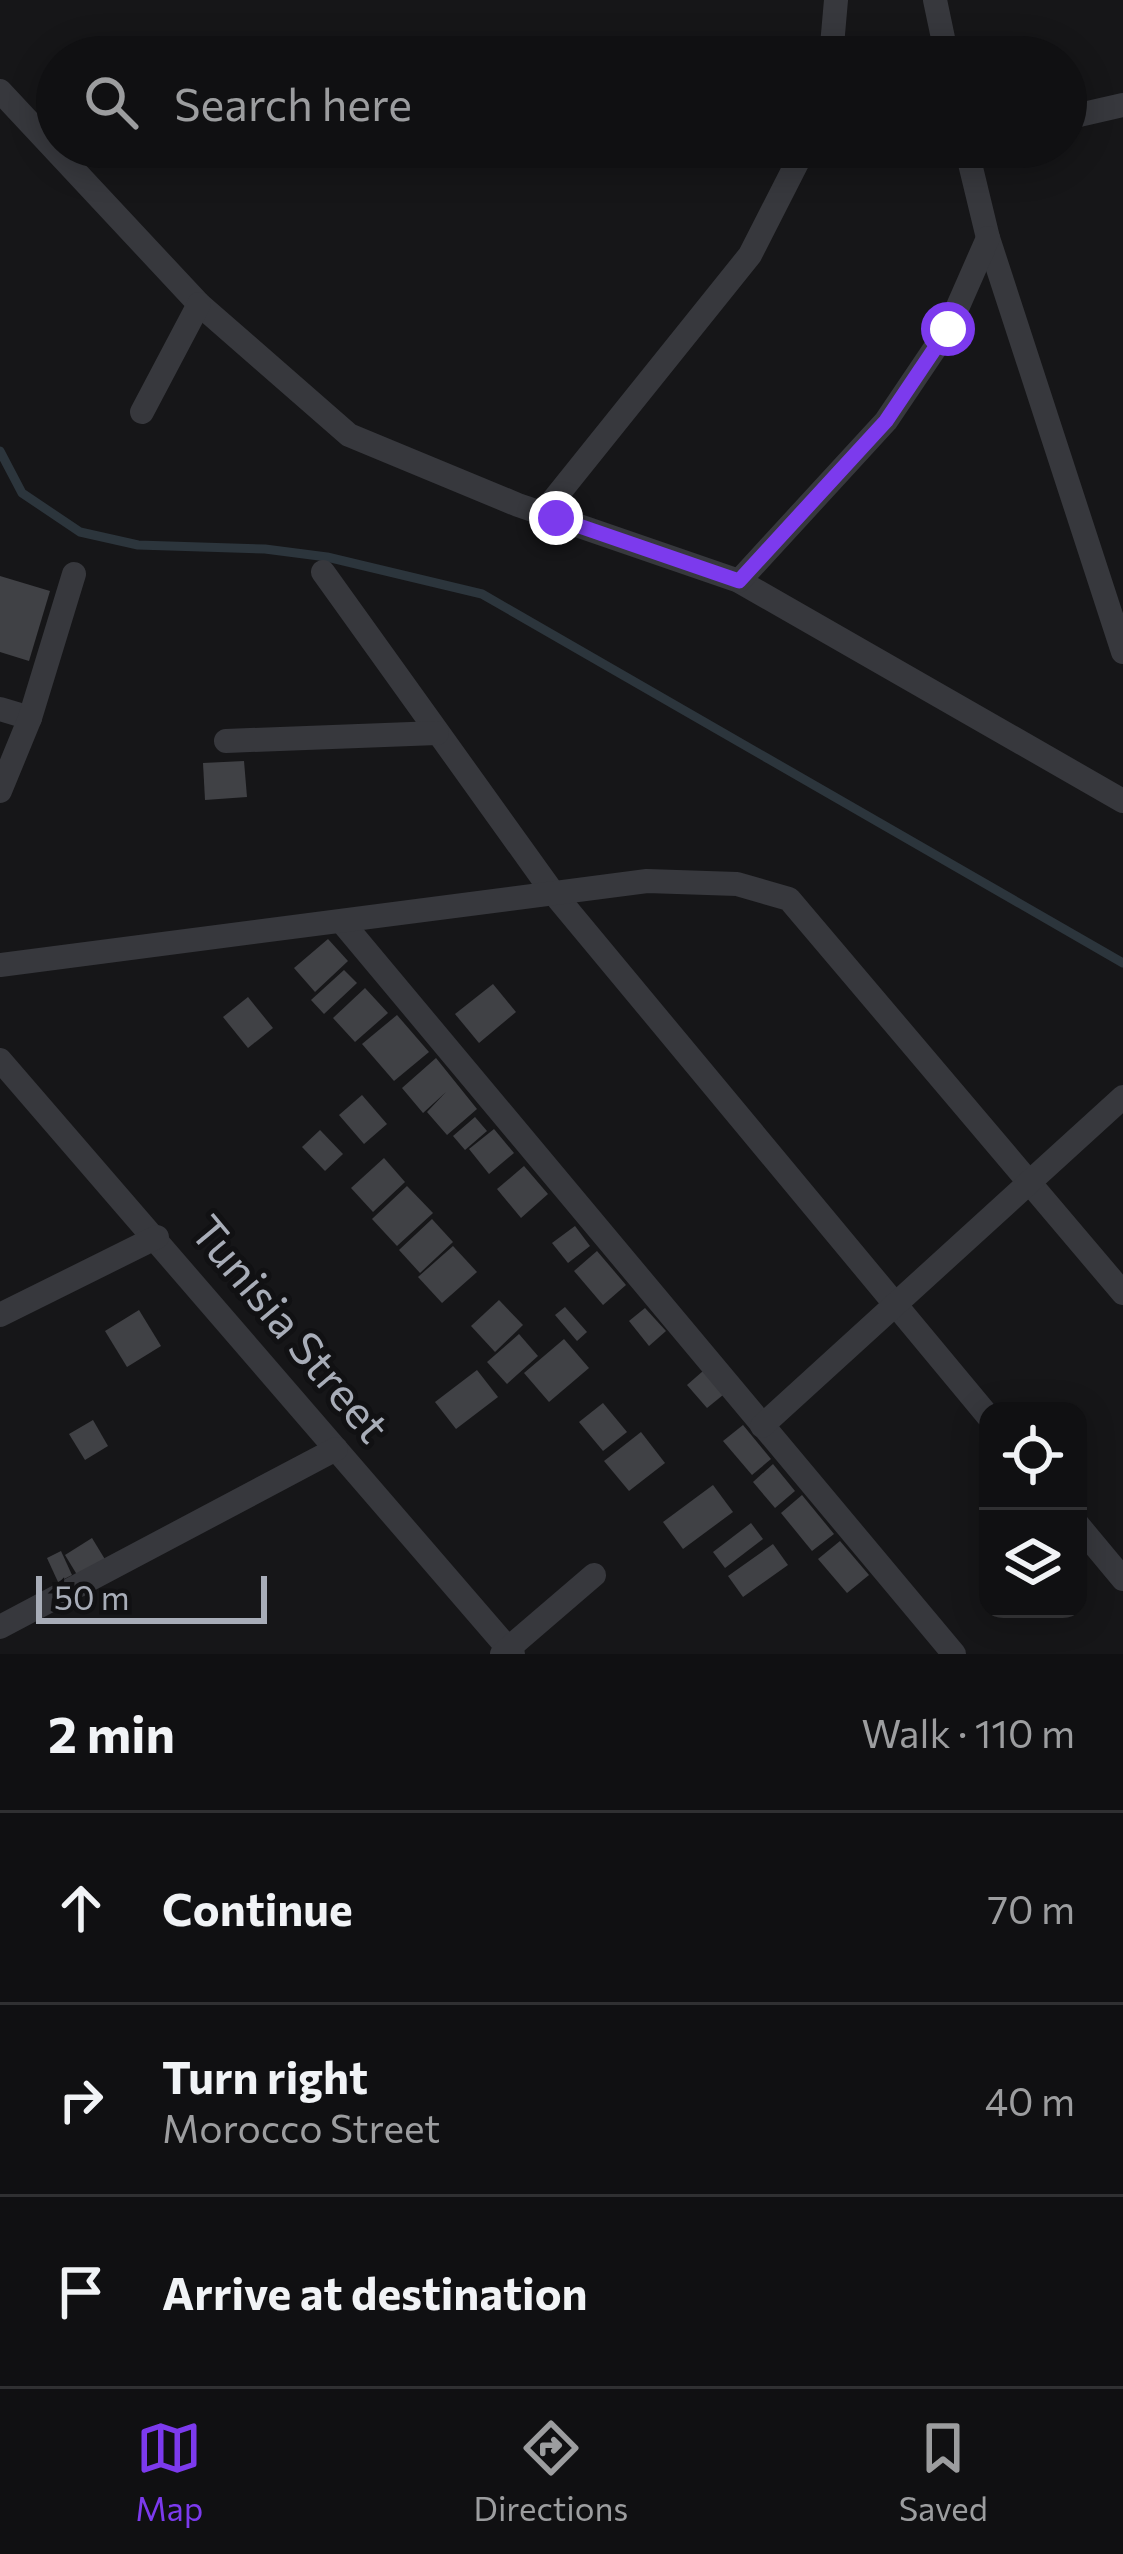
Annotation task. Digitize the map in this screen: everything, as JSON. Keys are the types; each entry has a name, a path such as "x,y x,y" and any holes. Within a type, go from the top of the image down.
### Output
{"street":[{"path":"833,36 836,0"},
{"path":"935,0 943,36"},
{"path":"1087,113 1123,105"},
{"path":"6,108 36,138"},
{"path":"65,168 199,304 349,436 543,513 739,581 1123,801"},
{"path":"543,513 750,255 794,168"},
{"path":"971,168 988,238 1123,652"},
{"path":"739,581 886,421 948,329 988,238"},
{"path":"142,412 199,304"},
{"path":"323,572 551,890 979,1405"},
{"path":"0,790 30,718 74,574"},
{"path":"0,709 30,718"},
{"path":"226,741 437,733"},
{"path":"0,965 646,881 737,884 789,899 1123,1293"},
{"path":"341,922 954,1654"},
{"name":"Tunisia Street","path":"0,1060 157,1237 508,1652"},
{"path":"762,1426 1123,1097"},
{"path":"0,1315 157,1237"},
{"path":"0,1627 337,1449"},
{"path":"1087,1536 1123,1579"},
{"path":"508,1652 594,1574"}],"building":[{"path":"0,576 50,591 29,661 0,652"},
{"path":"244,761 247,797 205,800 203,763"},
{"path":"328,939 348,961 315,992 294,968"},
{"path":"344,970 357,983 324,1014 311,1000"},
{"path":"493,984 516,1012 479,1043 455,1014"},
{"path":"365,988 388,1013 355,1042 333,1018"},
{"path":"248,997 273,1028 248,1048 223,1017"},
{"path":"397,1015 429,1052 394,1081 362,1044"},
{"path":"436,1058 477,1109 447,1135 427,1112 446,1092 423,1113 402,1088"},
{"path":"362,1095 387,1124 364,1144 339,1115"},
{"path":"475,1117 487,1131 465,1150 453,1136"},
{"path":"494,1129 514,1153 489,1174 469,1149"},
{"path":"320,1130 343,1154 325,1171 302,1147"},
{"path":"384,1158 405,1182 373,1212 351,1188"},
{"path":"524,1166 548,1194 521,1218 497,1189"},
{"path":"407,1186 433,1213 397,1246 372,1219"},
{"path":"432,1219 453,1242 420,1273 399,1250"},
{"path":"575,1226 590,1246 568,1263 552,1243"},
{"path":"453,1246 477,1272 442,1303 418,1277"},
{"path":"597,1251 626,1285 603,1305 574,1271"},
{"path":"499,1300 523,1325 495,1352 471,1326"},
{"path":"565,1307 587,1332 577,1341 555,1315"},
{"path":"645,1308 666,1331 649,1346 629,1321"},
{"path":"139,1310 161,1346 127,1367 105,1331"},
{"path":"519,1334 538,1356 507,1384 487,1362"},
{"path":"564,1339 589,1368 549,1402 524,1373"},
{"path":"477,1370 498,1397 456,1429 435,1402"},
{"path":"703,1371 723,1395 707,1408 687,1385"},
{"path":"603,1403 627,1432 603,1451 579,1422"},
{"path":"93,1420 108,1446 85,1460 69,1434"},
{"path":"743,1425 771,1459 752,1475 723,1441"},
{"path":"641,1432 665,1463 629,1491 604,1461"},
{"path":"773,1464 795,1491 775,1508 753,1482"},
{"path":"713,1485 733,1512 683,1549 663,1522"},
{"path":"802,1495 834,1534 812,1551 781,1513"},
{"path":"751,1523 763,1539 725,1568 713,1552"},
{"path":"92,1538 106,1561 79,1578 65,1555"},
{"path":"840,1541 869,1575 847,1593 818,1559"},
{"path":"773,1544 788,1565 743,1597 728,1576"},
{"path":"61,1551 72,1575 58,1582 47,1558"}],"waterway":[{"path":"0,451 22,493 80,532 138,545 265,549 327,557 482,594 1123,963"}],"route":[{"path":"556,518 739,581 886,421 948,329"}]}
